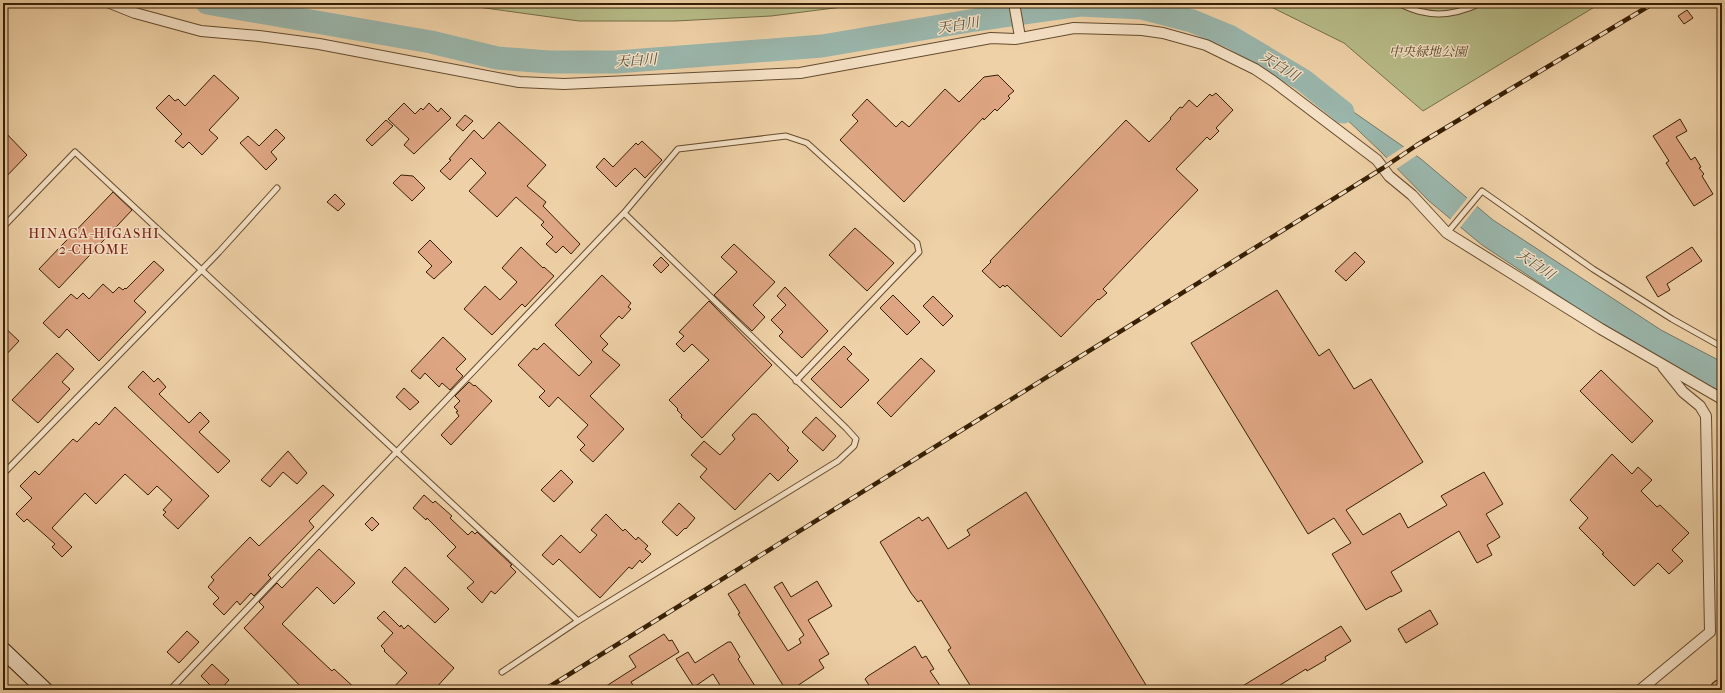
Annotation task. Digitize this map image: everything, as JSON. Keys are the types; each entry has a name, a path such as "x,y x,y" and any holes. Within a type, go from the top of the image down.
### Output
{"street":[{"path":"110,3 135,13 201,31 234,33 304,42 519,82 564,84 800,74 962,42 1074,28 1115,28 1163,33 1206,45 1255,69 1377,160 1389,176 1412,195 1449,231 1601,329 1722,399"},
{"path":"1014,3 1019,34"},
{"path":"1640,690 1710,632 1706,416 1700,406 1683,392 1659,362"},
{"path":"3,650 44,690"}],"lane":[{"path":"1397,3 1432,14 1464,9 1481,3"},
{"path":"170,690 624,213 678,149 786,136 808,143 917,243 919,252 796,381"},
{"path":"3,227 75,152 578,621"},
{"path":"3,474 201,270 277,188"},
{"path":"1449,231 1482,191 1593,269 1672,319 1722,347"},
{"path":"502,672 578,621 838,461 854,446 856,439 624,213"}],"green space":[{"path":"449,3 874,3 771,16 675,21 579,21"},
{"name":"中央緑地公園","path":"1263,3 1601,3 1423,111 1344,43"}],"water":[{"path":"1299,74 1421,159 1493,220 1661,330 1722,362 1722,393 1588,315 1482,245 1429,201 1380,151"}],"pier":[{"path":"1405,146 1417,155 1395,170 1385,159"},
{"path":"1468,197 1478,205 1459,229 1449,221"}],"building":[{"path":"1687,10 1693,18 1684,24 1678,16"},
{"path":"214,75 239,98 209,130 218,138 202,155 189,142 183,148 175,141 182,134 156,108 169,95 175,101 178,99 185,106"},
{"path":"998,75 1014,91 1008,96 1010,98 997,111 995,109 984,120 983,118 904,202 840,140 858,121 852,115 867,99 896,127 902,121 909,127 945,89 959,102 984,77"},
{"path":"1216,93 1233,110 1216,128 1219,131 1210,140 1207,137 1176,169 1198,190 1103,289 1107,293 1099,300 1098,299 1061,337 1007,285 1005,287 1003,285 1000,288 982,271 1126,120 1149,142 1171,119 1170,118 1180,107 1182,108 1189,100 1197,107 1210,94 1212,96"},
{"path":"404,103 415,114 421,108 423,110 429,103 438,112 441,108 451,118 414,154 404,145 409,139 388,119"},
{"path":"465,115 473,121 463,131 456,125"},
{"path":"1680,119 1687,131 1676,137 1691,160 1695,157 1701,167 1699,168 1704,174 1702,176 1713,194 1694,206 1666,163 1669,161 1653,136"},
{"path":"386,120 393,126 372,146 366,140"},
{"path":"499,122 546,165 527,186 546,202 543,206 580,244 571,254 563,246 556,253 546,244 553,237 541,225 544,222 516,197 497,217 469,191 486,173 471,158 450,180 440,171 451,160 449,159 474,130 483,139"},
{"path":"276,129 285,138 271,152 277,159 266,170 240,143 248,136 259,146"},
{"path":"3,130 27,155 3,180"},
{"path":"642,141 662,160 645,178 635,168 616,187 596,167 604,158 613,167 636,143 638,145"},
{"path":"401,175 413,176 425,188 412,201 393,183"},
{"path":"113,192 132,210 59,288 39,269"},
{"path":"335,194 345,204 338,211 327,202"},
{"path":"855,228 894,263 867,291 829,255"},
{"path":"430,240 452,262 434,279 426,272 432,266 418,252"},
{"path":"734,244 775,282 753,305 765,317 752,331 714,295 737,272 721,257"},
{"path":"521,247 543,268 544,267 554,276 525,307 522,304 492,335 464,309 485,286 500,300 517,282 502,268"},
{"path":"1692,247 1702,261 1667,284 1670,290 1658,297 1646,277"},
{"path":"1355,252 1365,262 1346,281 1335,271"},
{"path":"661,257 669,265 661,273 653,265"},
{"path":"154,261 164,270 134,301 146,312 99,361 67,329 59,338 43,323 71,294 77,299 83,293 89,299 103,284 113,293 119,287 123,290 125,288 126,289"},
{"path":"602,275 631,303 628,307 631,309 622,319 619,316 600,336 608,344 602,350 620,365 590,396 624,429 593,462 580,450 585,445 577,437 588,425 558,397 549,407 539,397 545,391 518,365 534,348 537,350 544,343 579,376 592,362 555,325"},
{"path":"785,287 828,331 802,358 779,336 783,332 771,320 786,305 777,296"},
{"path":"1277,290 1319,356 1329,349 1354,389 1371,379 1423,462 1346,510 1363,535 1400,513 1408,528 1447,505 1441,496 1484,472 1503,504 1486,514 1500,537 1487,545 1492,555 1477,563 1459,531 1391,572 1402,591 1366,610 1332,554 1351,543 1334,518 1308,534 1191,343"},
{"path":"893,295 920,322 907,335 880,308"},
{"path":"933,296 953,316 943,326 923,306"},
{"path":"709,301 772,365 702,438 681,417 682,415 677,410 678,409 669,400 709,360 692,344 684,352 676,344 684,336 679,332"},
{"path":"3,326 19,341 3,358"},
{"path":"443,337 466,359 456,369 463,376 450,390 442,383 439,387 425,373 420,379 411,371"},
{"path":"844,346 852,354 847,359 869,380 841,408 811,379"},
{"path":"57,353 74,369 62,382 70,389 38,423 12,400"},
{"path":"921,358 935,371 891,417 877,403"},
{"path":"1601,370 1653,421 1632,443 1580,391"},
{"path":"143,371 154,382 158,378 166,387 159,394 189,423 200,412 209,421 199,432 230,461 218,473 128,387"},
{"path":"469,382 474,386 475,385 492,401 451,445 441,435 459,416 456,412 458,411 454,407 460,401 455,396"},
{"path":"404,388 419,402 410,410 396,397"},
{"path":"115,407 209,496 178,529 163,515 166,512 163,510 172,500 157,486 148,495 125,474 96,504 85,493 52,528 72,547 62,557 52,547 55,544 27,519 24,522 16,514 32,498 20,486 35,471 39,475 73,439 77,442 96,422 99,425"},
{"path":"752,414 756,414 789,448 787,450 798,461 778,481 770,473 735,510 700,477 707,469 691,455 704,441 720,455 735,439 732,435"},
{"path":"816,417 836,436 823,451 802,432"},
{"path":"288,451 307,473 297,484 283,472 270,487 261,480"},
{"path":"1612,454 1632,474 1638,467 1652,480 1641,491 1657,507 1660,505 1689,533 1672,550 1683,561 1669,574 1658,563 1634,586 1602,554 1604,553 1579,528 1588,518 1570,500"},
{"path":"561,470 573,482 554,502 541,490"},
{"path":"323,485 334,495 309,521 314,527 268,575 271,578 254,596 251,593 240,605 237,601 224,615 213,604 219,598 208,587 214,580 211,577 250,537 259,546"},
{"path":"1026,492 1149,690 973,690 948,650 951,648 921,600 918,602 911,593 880,542 919,517 922,521 928,517 948,549 970,535 967,530"},
{"path":"424,495 433,503 435,501 452,516 450,518 468,535 472,531 475,534 477,532 512,565 510,566 516,572 495,594 491,591 482,603 467,588 474,582 447,556 456,547 427,518 426,520 413,508"},
{"path":"679,503 695,518 686,529 685,528 677,536 662,522"},
{"path":"606,514 623,531 625,529 636,540 638,537 648,546 645,549 651,554 642,563 640,560 632,569 629,567 600,598 559,559 553,565 542,555 561,535 580,553 597,535 591,530"},
{"path":"372,517 379,524 372,531 365,524"},
{"path":"319,549 355,583 334,604 317,587 282,624 332,671 334,669 357,690 304,690 244,628 264,607 259,602 277,583 282,588"},
{"path":"405,567 449,609 435,623 392,582"},
{"path":"817,581 832,606 808,620 829,654 819,660 824,668 791,690 786,690 738,614 740,613 728,594 745,584 788,651 801,643 799,639 804,635 774,587 782,582 791,597"},
{"path":"1430,610 1438,624 1406,643 1398,629"},
{"path":"384,611 400,627 401,625 404,629 408,625 454,668 434,690 391,690 407,673 384,651 385,650 381,646 393,633 377,618"},
{"path":"1341,626 1351,641 1325,657 1326,660 1307,671 1306,669 1272,690 1236,690"},
{"path":"187,631 199,642 179,663 167,652"},
{"path":"664,634 669,641 672,640 679,652 631,682 636,690 600,690 636,667 629,656"},
{"path":"728,642 731,642 740,657 738,659 755,686 748,690 723,690 713,674 694,687 676,659 688,652 695,663"},
{"path":"915,646 922,658 926,656 934,669 930,671 943,690 872,690 865,679"},
{"path":"212,664 229,680 220,690 215,690 201,676"}],"waterway":[{"name":"天白川","path":"207,3 431,42 497,58 549,62 616,62 822,46 975,20 1080,5 1142,8 1192,21 1231,37 1303,80 1343,112"}],"railway":[{"path":"544,690 1383,168 1417,145 1654,3"}],"district":[{"name":"HINAGA-HIGASHI 2-CHOME","path":"94,242"}]}
